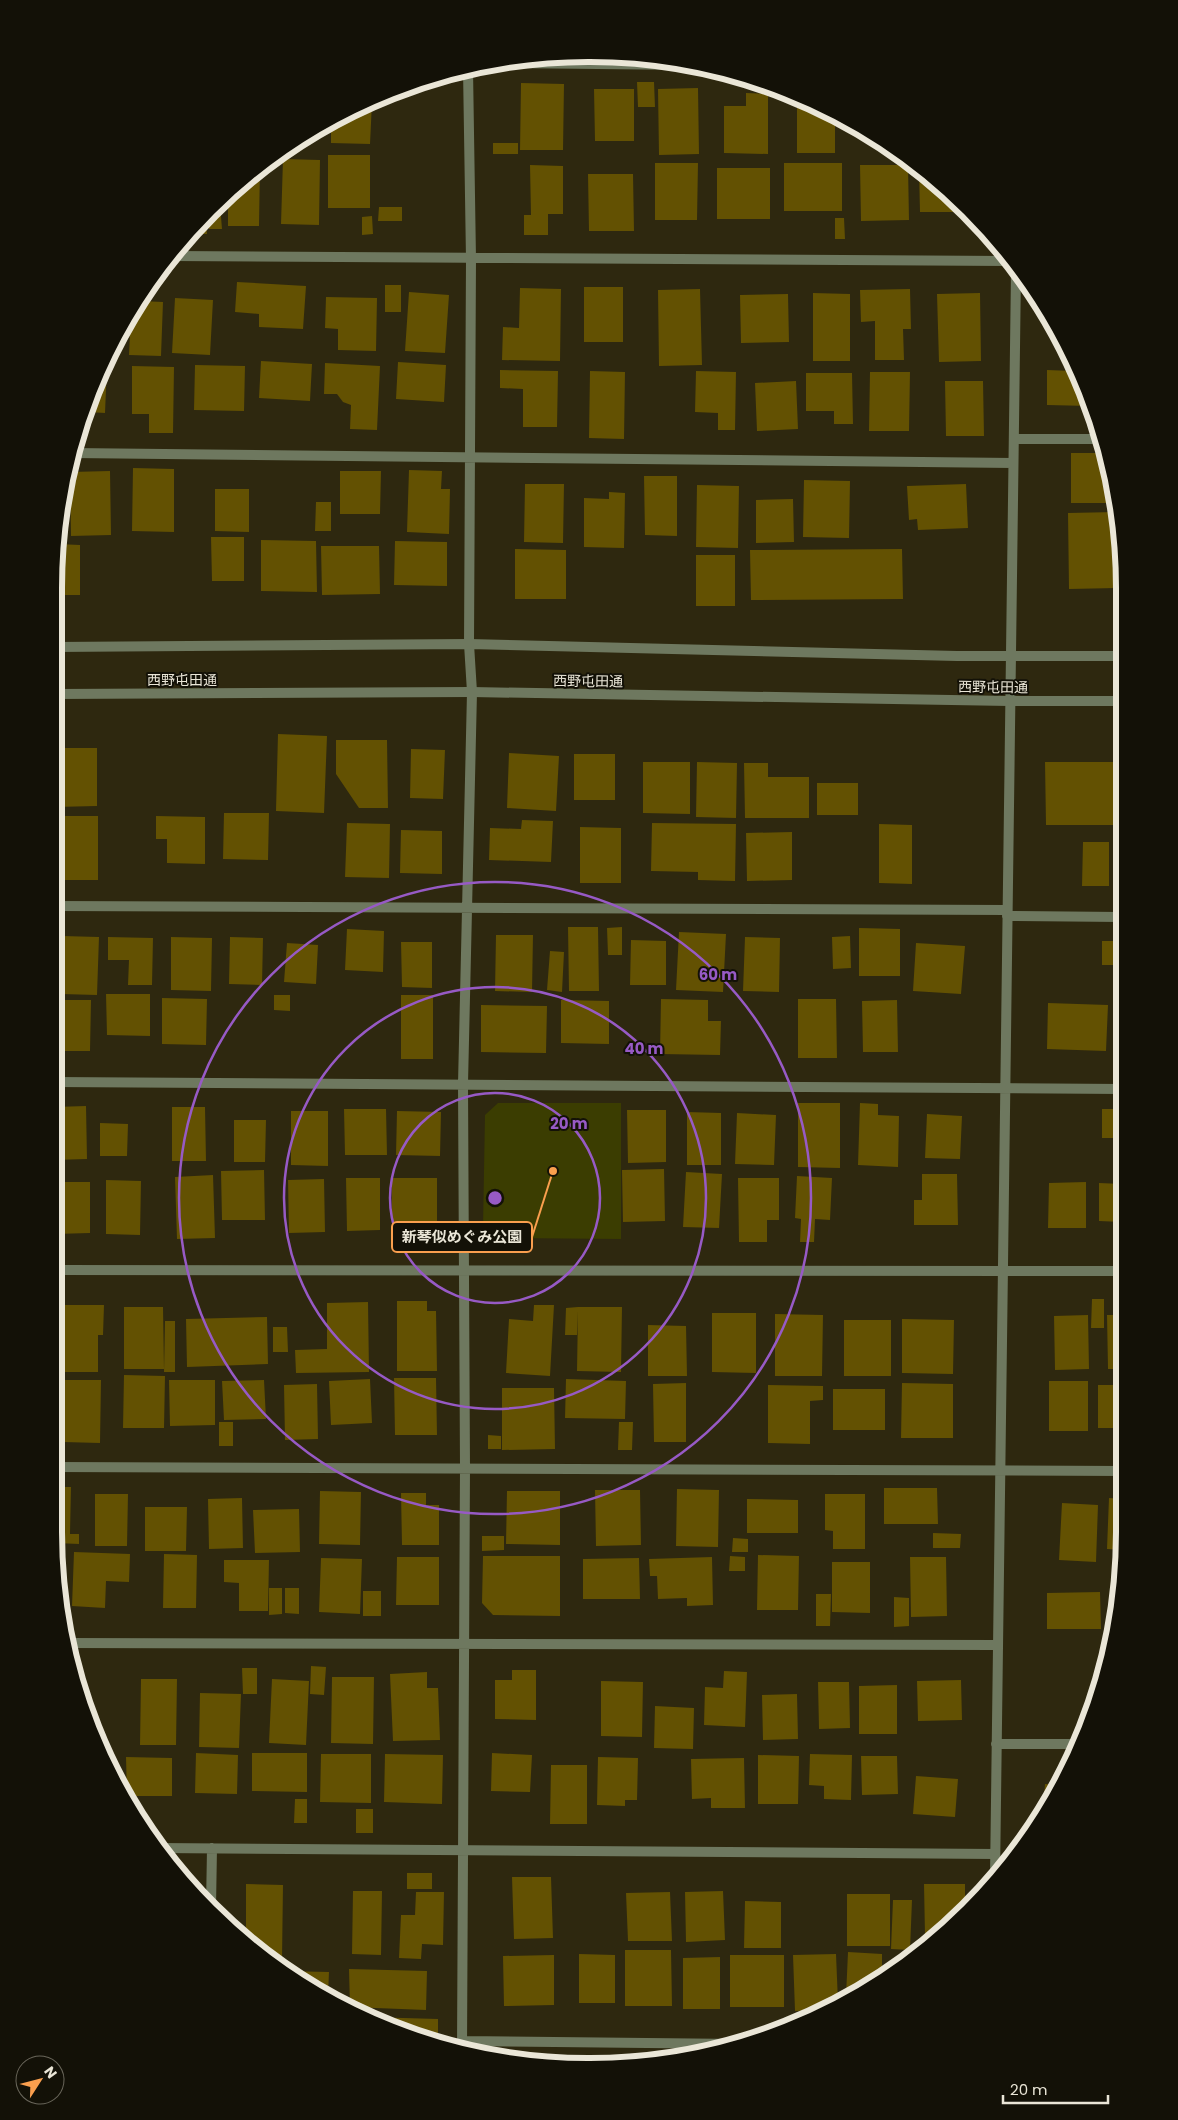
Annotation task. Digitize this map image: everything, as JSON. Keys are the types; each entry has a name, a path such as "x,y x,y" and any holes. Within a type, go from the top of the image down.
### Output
{"street":[{"path":"562,64 627,64"},
{"path":"462,2042 464,1084 466,908 472,692 469,644 471,259 468,77"},
{"path":"181,256 1001,261"},
{"path":"995,1866 1016,280"},
{"path":"1014,439 1094,439"},
{"path":"80,453 1014,463"},
{"path":"62,648 469,644 1011,656 1116,656"},
{"name":"西野屯田通","path":"62,694 472,692 1116,701"},
{"path":"62,906 1007,913 1116,917"},
{"path":"62,1082 1116,1089"},
{"path":"62,1270 1116,1271"},
{"path":"62,1467 1116,1471"},
{"path":"75,1643 997,1645"},
{"path":"996,1744 1070,1744"},
{"path":"168,1848 995,1854"},
{"path":"212,1848 212,1898"},
{"path":"481,2046 705,2044"}],"shaded area":[{"path":"498,1103 621,1103 621,1239 493,1238 483,1227 485,1115"}],"building":[{"path":"637,82 654,82 655,107 638,107"},
{"path":"521,83 564,84 563,150 520,150"},
{"path":"698,88 699,154 659,155 658,89"},
{"path":"594,89 634,89 634,141 595,141"},
{"path":"746,93 768,94 768,154 724,153 724,106 746,106"},
{"path":"797,106 835,124 835,153 797,153"},
{"path":"372,110 370,144 331,143 331,130"},
{"path":"493,143 518,143 518,154 493,154"},
{"path":"328,155 370,155 370,208 328,208"},
{"path":"283,160 320,160 319,225 281,224"},
{"path":"655,163 698,163 697,220 655,220"},
{"path":"784,163 842,163 842,211 784,211"},
{"path":"530,165 563,166 563,214 548,214 548,235 524,235 524,215 531,215"},
{"path":"860,165 902,165 908,170 909,220 861,221"},
{"path":"717,168 770,168 770,219 717,219"},
{"path":"588,174 633,174 634,231 589,231"},
{"path":"260,178 259,226 228,226 228,206"},
{"path":"919,179 956,212 920,212"},
{"path":"379,207 402,207 402,221 378,221"},
{"path":"221,213 222,229 209,229 209,225"},
{"path":"372,216 373,234 362,235 362,217"},
{"path":"835,218 844,218 845,239 835,239"},
{"path":"207,228 207,234 201,234"},
{"path":"237,282 306,286 303,329 259,327 259,314 235,312"},
{"path":"385,285 401,285 401,312 385,312"},
{"path":"584,287 623,287 623,342 584,342"},
{"path":"520,288 561,289 560,361 502,360 503,327 519,328"},
{"path":"700,289 702,365 659,366 658,290"},
{"path":"910,289 911,329 903,329 904,360 875,360 875,321 861,322 860,290"},
{"path":"409,292 449,295 445,353 405,351"},
{"path":"813,293 850,294 850,361 813,361"},
{"path":"980,293 981,361 939,362 937,294"},
{"path":"788,294 789,342 741,343 740,295"},
{"path":"326,297 377,298 376,351 338,350 338,329 325,328"},
{"path":"175,298 213,300 210,355 172,353"},
{"path":"148,301 163,302 161,356 129,355 130,331"},
{"path":"261,361 312,364 310,401 259,398"},
{"path":"398,362 446,365 444,402 396,399"},
{"path":"325,363 380,366 377,430 350,429 351,405 343,402 337,394 324,394"},
{"path":"195,365 245,366 244,411 194,410"},
{"path":"132,366 174,367 173,433 149,433 149,414 132,414"},
{"path":"500,370 558,371 557,427 523,427 523,389 500,388"},
{"path":"1047,370 1067,371 1082,406 1047,405"},
{"path":"590,371 625,372 624,439 589,438"},
{"path":"696,371 736,372 735,430 718,430 718,413 695,412"},
{"path":"870,372 910,372 909,431 869,431"},
{"path":"806,373 852,373 853,424 834,424 834,411 806,411"},
{"path":"106,380 105,413 93,412"},
{"path":"796,381 798,429 757,431 755,383"},
{"path":"945,381 983,381 984,436 946,436"},
{"path":"1071,453 1098,453 1108,503 1071,503"},
{"path":"133,468 174,469 174,532 132,531"},
{"path":"409,470 442,471 441,489 450,489 449,534 407,532"},
{"path":"110,471 111,535 71,536 70,500 76,472"},
{"path":"340,471 381,471 380,514 340,514"},
{"path":"644,476 677,476 677,536 645,535"},
{"path":"804,480 850,481 849,538 803,537"},
{"path":"525,484 564,484 563,543 524,542"},
{"path":"966,484 968,528 918,530 917,519 909,520 907,486"},
{"path":"697,485 739,486 738,548 696,547"},
{"path":"215,489 249,489 249,532 215,531"},
{"path":"609,492 625,493 624,548 584,547 584,498 609,499"},
{"path":"793,499 794,542 756,543 756,500"},
{"path":"316,502 331,502 331,531 315,531"},
{"path":"1110,512 1116,588 1069,589 1068,513"},
{"path":"211,537 244,537 244,581 212,581"},
{"path":"261,540 316,541 317,592 261,591"},
{"path":"395,541 447,542 447,586 394,585"},
{"path":"65,544 80,545 80,595 62,595"},
{"path":"321,546 379,546 380,594 322,595"},
{"path":"515,549 566,550 566,599 515,599"},
{"path":"902,549 903,599 751,600 750,550"},
{"path":"696,555 735,555 735,606 696,606"},
{"path":"278,734 327,736 324,813 276,811"},
{"path":"336,740 387,740 388,808 359,808 336,774"},
{"path":"62,748 97,748 97,806 62,807"},
{"path":"411,749 445,750 443,799 410,798"},
{"path":"509,753 559,756 556,811 507,808"},
{"path":"574,754 615,754 615,800 574,800"},
{"path":"643,762 690,762 690,814 643,813"},
{"path":"697,762 737,763 736,818 696,817"},
{"path":"1045,762 1116,762 1116,825 1046,825"},
{"path":"744,763 768,763 768,777 809,777 809,818 745,818"},
{"path":"817,783 858,783 858,815 817,815"},
{"path":"224,813 269,813 268,860 223,859"},
{"path":"62,816 98,816 98,880 62,880"},
{"path":"156,816 205,817 205,864 167,863 167,839 156,839"},
{"path":"522,820 553,821 551,862 489,860 490,828 521,829"},
{"path":"347,823 390,824 389,878 345,877"},
{"path":"652,823 736,824 735,881 698,880 698,872 651,871"},
{"path":"879,824 912,825 912,884 879,883"},
{"path":"580,827 621,828 621,883 580,883"},
{"path":"401,830 442,831 442,874 400,873"},
{"path":"792,832 792,880 747,881 746,833"},
{"path":"1083,842 1109,842 1109,886 1082,886"},
{"path":"568,927 598,927 599,991 569,991"},
{"path":"622,927 622,955 608,955 607,928"},
{"path":"859,928 900,929 900,976 859,976"},
{"path":"347,929 384,931 383,972 345,970"},
{"path":"679,932 726,934 723,992 676,990"},
{"path":"496,935 533,935 532,992 495,991"},
{"path":"62,936 99,937 97,995 62,994"},
{"path":"850,936 851,968 833,969 832,937"},
{"path":"108,937 153,938 152,985 128,985 129,960 108,960"},
{"path":"171,937 212,938 211,991 171,990"},
{"path":"230,937 263,938 262,985 229,984"},
{"path":"745,937 780,938 779,992 743,991"},
{"path":"631,940 666,941 666,985 630,985"},
{"path":"1102,941 1115,941 1115,965 1102,965"},
{"path":"401,942 432,942 432,988 402,987"},
{"path":"287,943 318,945 316,984 284,982"},
{"path":"916,943 965,946 961,994 913,991"},
{"path":"550,951 564,952 562,992 547,990"},
{"path":"106,994 150,994 150,1036 107,1035"},
{"path":"274,995 290,995 290,1011 274,1010"},
{"path":"401,995 433,995 433,1059 401,1059"},
{"path":"162,998 207,999 206,1045 162,1044"},
{"path":"661,999 708,1000 708,1021 721,1021 720,1055 660,1054"},
{"path":"798,999 836,999 837,1058 798,1058"},
{"path":"62,1000 91,1000 90,1051 62,1051"},
{"path":"561,1000 609,1001 609,1044 561,1043"},
{"path":"897,1000 898,1052 863,1052 862,1001"},
{"path":"1048,1003 1108,1005 1106,1051 1047,1049"},
{"path":"481,1005 547,1006 546,1053 481,1052"},
{"path":"1114,1035 1116,1035 1116,1065 1114,1065"},
{"path":"798,1103 840,1103 840,1168 798,1167"},
{"path":"860,1103 878,1104 878,1115 899,1116 898,1167 858,1165"},
{"path":"86,1106 87,1159 62,1160 62,1107"},
{"path":"172,1107 205,1107 206,1161 172,1161"},
{"path":"344,1109 386,1109 387,1155 345,1155"},
{"path":"1102,1109 1115,1109 1115,1138 1102,1138"},
{"path":"627,1110 666,1110 666,1162 628,1163"},
{"path":"291,1111 328,1111 328,1166 291,1165"},
{"path":"397,1111 441,1112 440,1156 396,1155"},
{"path":"687,1112 721,1113 721,1165 687,1165"},
{"path":"737,1113 776,1115 774,1165 735,1164"},
{"path":"927,1114 962,1116 960,1159 925,1158"},
{"path":"234,1120 266,1120 265,1162 234,1162"},
{"path":"100,1123 128,1124 127,1156 100,1156"},
{"path":"664,1169 665,1221 623,1222 622,1170"},
{"path":"264,1170 265,1220 222,1220 221,1171"},
{"path":"686,1172 722,1174 719,1228 683,1227"},
{"path":"922,1174 957,1174 958,1225 914,1225 914,1200 922,1200"},
{"path":"213,1175 215,1238 177,1239 175,1177"},
{"path":"797,1176 832,1178 830,1220 815,1219 814,1242 800,1242 801,1219 795,1218"},
{"path":"346,1178 380,1178 380,1230 347,1231"},
{"path":"392,1178 437,1178 437,1224 392,1224"},
{"path":"738,1178 779,1178 779,1220 767,1220 767,1242 739,1242"},
{"path":"324,1179 325,1232 289,1233 288,1180"},
{"path":"106,1180 141,1181 140,1235 106,1234"},
{"path":"62,1182 90,1182 90,1233 62,1234"},
{"path":"1086,1182 1086,1228 1048,1228 1049,1183"},
{"path":"1099,1183 1116,1184 1116,1222 1099,1221"},
{"path":"1092,1299 1104,1299 1104,1328 1091,1328"},
{"path":"397,1301 427,1301 427,1311 436,1311 437,1371 397,1371"},
{"path":"368,1302 369,1372 296,1373 295,1350 327,1349 327,1303"},
{"path":"62,1305 104,1305 103,1335 98,1335 98,1372 62,1372"},
{"path":"534,1305 554,1305 550,1376 506,1373 509,1319 533,1321"},
{"path":"124,1307 163,1307 164,1369 124,1369"},
{"path":"622,1307 621,1372 577,1371 578,1311 577,1335 565,1335 566,1308"},
{"path":"712,1313 756,1313 756,1373 712,1372"},
{"path":"775,1314 823,1315 822,1376 775,1376"},
{"path":"1088,1315 1089,1369 1055,1370 1054,1316"},
{"path":"1107,1315 1116,1315 1116,1369 1108,1369"},
{"path":"267,1317 268,1364 187,1367 186,1319"},
{"path":"902,1319 954,1320 953,1374 902,1373"},
{"path":"844,1320 891,1320 891,1376 844,1376"},
{"path":"165,1321 175,1321 175,1372 164,1372"},
{"path":"648,1325 686,1326 687,1376 648,1376"},
{"path":"273,1327 287,1327 288,1352 273,1352"},
{"path":"124,1375 165,1376 164,1428 123,1428"},
{"path":"394,1378 436,1378 437,1435 395,1435"},
{"path":"370,1379 372,1423 331,1425 329,1381"},
{"path":"566,1379 626,1381 625,1419 565,1418"},
{"path":"62,1380 101,1380 100,1443 63,1442 64,1400 62,1400"},
{"path":"169,1380 215,1380 215,1425 170,1426"},
{"path":"264,1380 266,1419 224,1420 222,1381"},
{"path":"1049,1381 1088,1381 1088,1431 1049,1431"},
{"path":"686,1383 686,1442 654,1442 653,1384"},
{"path":"902,1383 953,1384 953,1438 901,1438"},
{"path":"317,1384 318,1439 285,1440 284,1385"},
{"path":"768,1385 823,1386 823,1400 810,1401 810,1444 768,1443"},
{"path":"1098,1385 1116,1385 1116,1428 1098,1428"},
{"path":"502,1388 554,1388 555,1449 502,1450"},
{"path":"833,1389 885,1389 885,1430 833,1430"},
{"path":"219,1422 233,1422 233,1446 219,1446"},
{"path":"619,1422 633,1422 632,1450 618,1450"},
{"path":"488,1435 501,1436 501,1449 488,1449"},
{"path":"62,1487 71,1487 70,1534 79,1534 79,1544 63,1543"},
{"path":"884,1488 937,1488 938,1524 884,1524"},
{"path":"677,1489 719,1490 718,1547 676,1546"},
{"path":"595,1490 640,1490 641,1545 596,1546"},
{"path":"320,1491 361,1492 360,1545 319,1544"},
{"path":"507,1491 560,1491 560,1545 506,1544"},
{"path":"401,1493 426,1493 426,1505 439,1505 439,1545 402,1545"},
{"path":"95,1494 128,1494 127,1546 95,1546"},
{"path":"825,1494 865,1494 865,1549 833,1549 833,1531 825,1530"},
{"path":"242,1498 243,1548 209,1549 208,1499"},
{"path":"1109,1498 1116,1498 1115,1549 1107,1549"},
{"path":"747,1499 798,1500 798,1533 747,1533"},
{"path":"1062,1503 1098,1505 1096,1562 1059,1560"},
{"path":"145,1507 187,1507 186,1551 145,1551"},
{"path":"299,1509 300,1552 255,1553 253,1510"},
{"path":"933,1533 961,1534 960,1548 933,1548"},
{"path":"482,1536 504,1536 504,1550 482,1551"},
{"path":"733,1538 748,1539 748,1552 732,1552"},
{"path":"74,1552 130,1554 129,1582 106,1581 105,1608 72,1606"},
{"path":"164,1554 197,1555 196,1608 163,1608"},
{"path":"758,1555 799,1556 798,1610 757,1610"},
{"path":"483,1556 560,1556 560,1616 493,1615 482,1603"},
{"path":"730,1556 745,1557 745,1571 729,1571"},
{"path":"397,1557 439,1557 439,1605 396,1605"},
{"path":"712,1557 713,1605 687,1606 687,1598 658,1599 657,1576 650,1576 649,1559"},
{"path":"910,1557 946,1557 947,1616 911,1617"},
{"path":"321,1558 362,1559 360,1614 319,1612"},
{"path":"639,1558 640,1599 583,1599 583,1559"},
{"path":"224,1560 269,1560 268,1611 239,1611 239,1583 224,1582"},
{"path":"832,1562 870,1562 870,1613 832,1612"},
{"path":"269,1588 282,1588 282,1614 269,1615"},
{"path":"285,1588 299,1588 299,1614 285,1613"},
{"path":"363,1591 381,1591 381,1616 363,1616"},
{"path":"1100,1592 1101,1629 1047,1629 1047,1593"},
{"path":"816,1594 831,1594 830,1626 816,1626"},
{"path":"894,1597 909,1598 909,1626 894,1627"},
{"path":"311,1666 326,1667 324,1695 310,1694"},
{"path":"242,1668 257,1668 257,1694 243,1694"},
{"path":"512,1670 536,1670 536,1720 495,1719 495,1680 512,1680"},
{"path":"724,1671 747,1672 745,1727 704,1725 705,1687 723,1688"},
{"path":"427,1672 427,1688 438,1688 440,1740 393,1741 390,1674"},
{"path":"332,1677 374,1677 373,1744 331,1743"},
{"path":"141,1679 177,1679 176,1745 140,1745"},
{"path":"272,1679 309,1681 306,1745 269,1743"},
{"path":"961,1680 962,1720 918,1721 917,1681"},
{"path":"601,1681 643,1682 642,1737 601,1736"},
{"path":"818,1682 849,1682 850,1728 819,1729"},
{"path":"897,1685 897,1734 859,1734 859,1686"},
{"path":"200,1693 241,1694 239,1748 199,1747"},
{"path":"797,1694 798,1739 763,1740 762,1695"},
{"path":"655,1706 694,1708 693,1749 654,1748"},
{"path":"196,1753 238,1755 237,1794 195,1793"},
{"path":"252,1753 307,1753 307,1792 252,1791"},
{"path":"492,1753 532,1755 530,1792 491,1791"},
{"path":"321,1754 371,1754 371,1803 320,1802"},
{"path":"385,1754 443,1755 442,1804 384,1802"},
{"path":"810,1754 852,1755 851,1800 824,1799 824,1786 809,1785"},
{"path":"758,1755 799,1756 798,1804 758,1804"},
{"path":"861,1756 897,1756 898,1794 862,1795"},
{"path":"126,1757 172,1758 172,1796 134,1796 127,1782"},
{"path":"598,1757 638,1758 637,1800 625,1800 625,1806 597,1805"},
{"path":"744,1758 745,1808 711,1808 711,1798 692,1799 691,1759"},
{"path":"551,1765 587,1765 587,1824 550,1824"},
{"path":"916,1776 958,1779 955,1817 913,1814"},
{"path":"1045,1784 1050,1784 1045,1794 1044,1795"},
{"path":"295,1799 307,1799 307,1823 294,1823"},
{"path":"356,1809 373,1809 373,1833 356,1833"},
{"path":"407,1873 432,1873 432,1889 407,1889"},
{"path":"512,1877 551,1877 553,1938 514,1939"},
{"path":"246,1884 283,1885 282,1959 246,1930"},
{"path":"924,1884 965,1884 965,1899 925,1936"},
{"path":"353,1891 382,1891 381,1955 352,1954"},
{"path":"723,1891 725,1940 686,1942 685,1892"},
{"path":"416,1892 444,1892 443,1945 422,1944 421,1959 399,1958 401,1915 415,1915"},
{"path":"670,1892 672,1941 628,1941 626,1893"},
{"path":"847,1894 890,1894 890,1946 847,1946"},
{"path":"893,1900 912,1900 910,1949 891,1949"},
{"path":"745,1901 781,1902 781,1948 744,1948"},
{"path":"625,1950 671,1950 672,2006 625,2006"},
{"path":"848,1952 882,1954 882,1969 846,1990"},
{"path":"579,1954 615,1955 615,2003 579,2003"},
{"path":"836,1954 838,1995 804,2011 795,2011 793,1955"},
{"path":"554,1955 554,2005 504,2006 503,1956"},
{"path":"730,1955 784,1955 784,2007 730,2007"},
{"path":"720,1957 720,2009 683,2009 683,1958"},
{"path":"349,1969 427,1971 426,2010 367,2008 350,2000"},
{"path":"300,1971 329,1972 328,1988"},
{"path":"389,2018 438,2019 438,2035"}],"place":[{"name":"新琴似めぐみ公園","path":"553,1171"}]}
